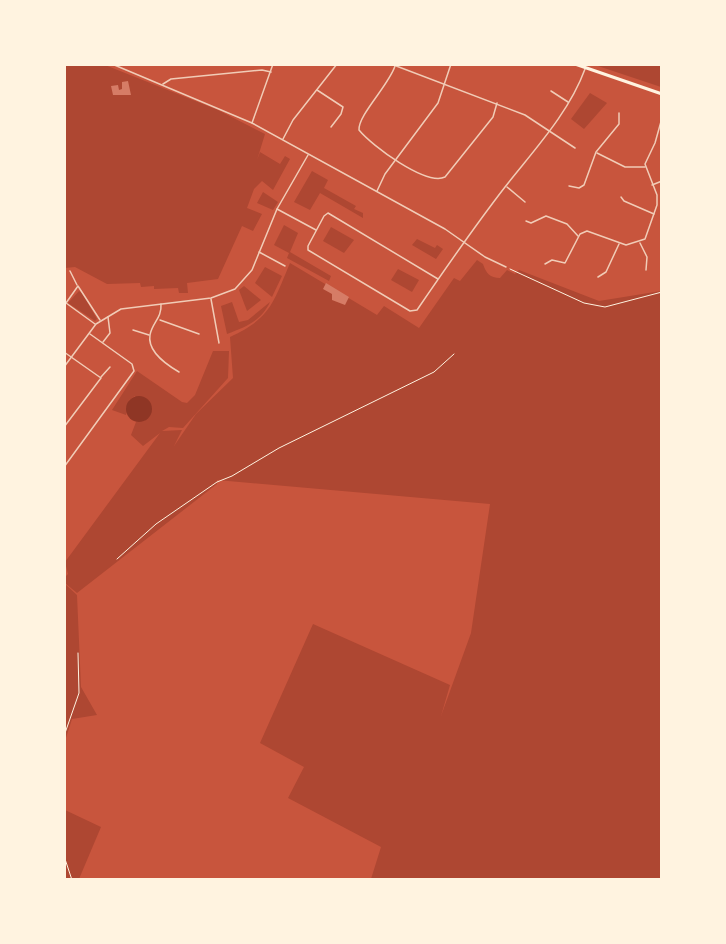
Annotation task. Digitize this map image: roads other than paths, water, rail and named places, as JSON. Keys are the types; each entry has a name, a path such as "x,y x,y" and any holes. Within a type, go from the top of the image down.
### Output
{"main road":[{"path":"575,64 662,94"}],"street":[{"path":"112,64 252,123 506,267"},
{"path":"252,123 273,64"},
{"path":"283,139 293,120 337,64"},
{"path":"391,64 525,115 575,148"},
{"path":"376,192 395,160 438,103 451,65 446,64"},
{"path":"396,66 390,81 359,125 363,134 395,160 434,180 445,177 493,117 497,103"},
{"path":"438,279 328,213 316,230 308,250 410,311 417,310 464,242 549,130 579,86 585,68"},
{"path":"163,85 171,79 262,70 271,72"},
{"path":"316,90 343,107 341,114 331,127"},
{"path":"551,91 568,102"},
{"path":"569,186 579,188 584,185 596,152 620,124 619,113"},
{"path":"545,264 552,260 565,263 579,236 587,231 595,231 626,245 640,243 645,239 654,214 657,195 645,167 662,118"},
{"path":"596,152 625,167 645,167"},
{"path":"64,367 96,324 108,316 133,306 211,298 235,289 252,270 277,209 308,154"},
{"path":"652,185 662,181"},
{"path":"506,186 525,202"},
{"path":"621,197 624,201 654,214"},
{"path":"619,204 624,201"},
{"path":"277,209 316,230"},
{"path":"526,222 531,223 546,216 567,224 579,236"},
{"path":"598,277 606,272 619,243"},
{"path":"640,243 647,257 646,270"},
{"path":"259,252 285,266"},
{"path":"70,271 100,320"},
{"path":"78,285 66,303 96,324"},
{"path":"211,298 219,343"},
{"path":"150,335 160,320 161,303"},
{"path":"102,343 110,333 108,316"},
{"path":"160,320 199,334"},
{"path":"133,330 150,335"},
{"path":"64,467 134,370 132,364 89,333"},
{"path":"150,335 157,354 179,372"},
{"path":"64,352 100,378"},
{"path":"64,427 110,366"}]}
